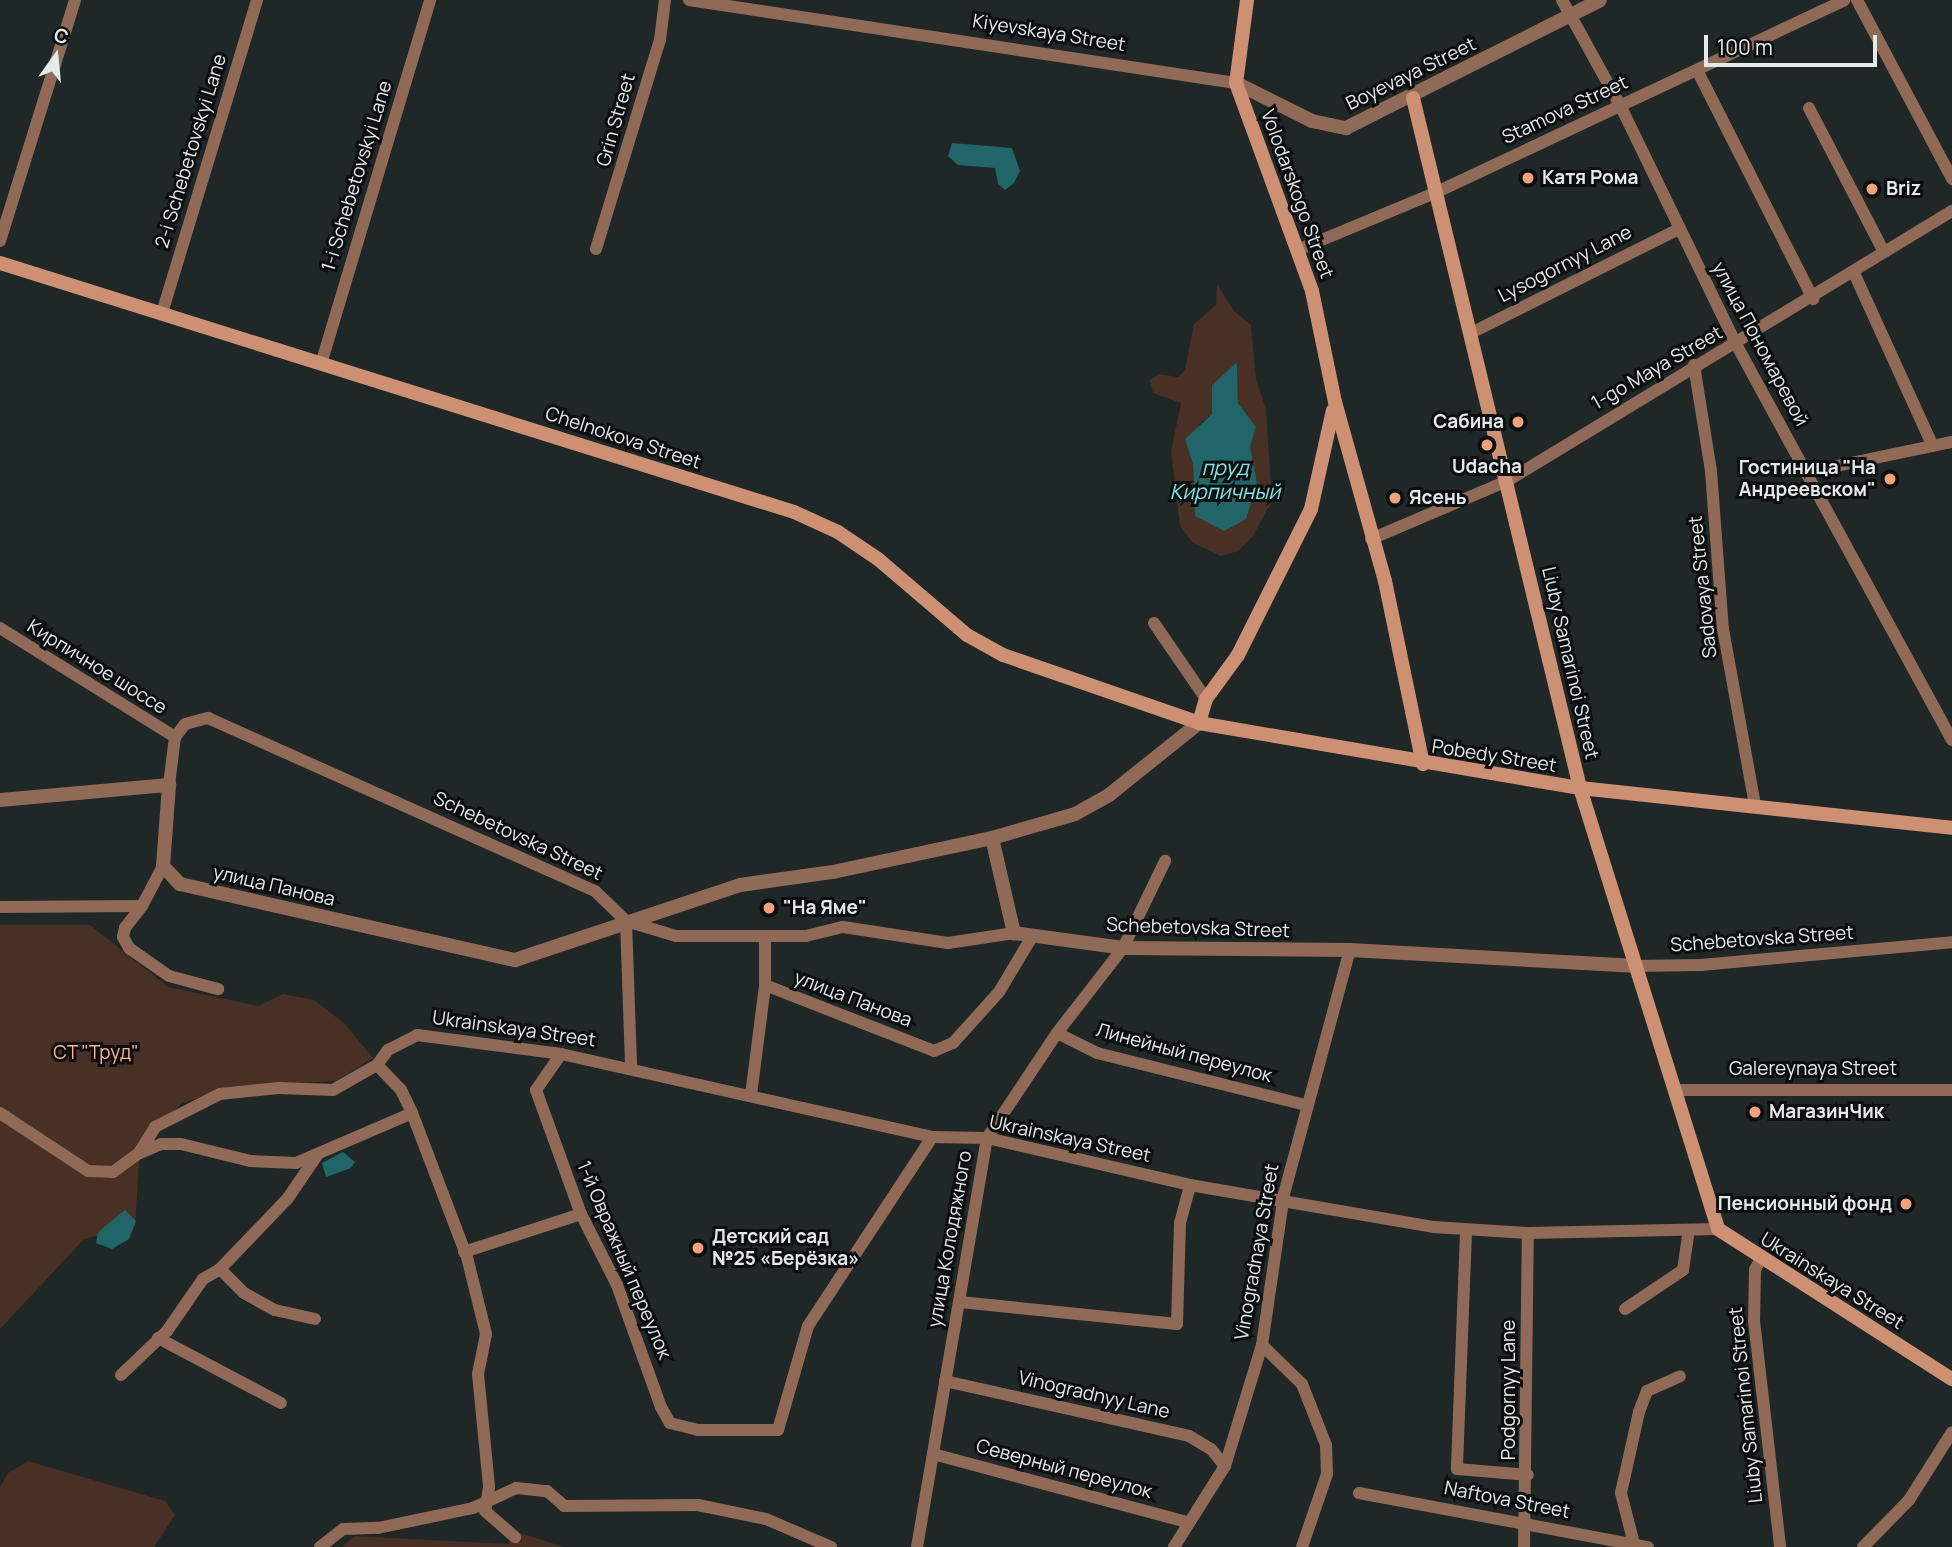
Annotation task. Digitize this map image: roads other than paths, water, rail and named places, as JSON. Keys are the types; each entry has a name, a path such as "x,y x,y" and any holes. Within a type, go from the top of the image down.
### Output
{"main road":[{"name":"Volodarskogo Street","path":"1247,0 1236,83 1300,249 1335,402 1371,539 1385,581 1423,764"},
{"name":"Liuby Samarinoi Street","path":"1413,98 1438,191 1580,788 1633,966 1718,1229"},
{"name":"Chelnokova Street","path":"0,263 794,512 838,531 878,559 967,635 1003,655 1199,723"},
{"name":"Volodarskogo Street","path":"1199,723 1206,699 1238,655 1311,509 1335,402"},
{"name":"Pobedy Street","path":"1199,723 1423,764 1580,788 1952,828"},
{"name":"Ukrainskaya Street","path":"1718,1229 1760,1260 1952,1379"}],"street":[{"path":"0,241 75,0"},
{"name":"2-i Schebetovskyi Lane","path":"162,313 257,0"},
{"name":"1-i Schebetovskyi Lane","path":"321,364 430,0"},
{"name":"Grin Street","path":"596,249 656,52 665,0"},
{"name":"Kiyevskaya Street","path":"689,0 1236,83"},
{"name":"улица Пономаревой","path":"1562,0 1620,105 1677,230 1736,344 1952,740"},
{"name":"Boyevaya Street","path":"1236,83 1312,121 1346,128 1413,98 1600,0"},
{"name":"Stamova Street","path":"1300,249 1438,191 1844,0"},
{"path":"1857,0 1952,179"},
{"path":"1697,70 1813,299"},
{"path":"1809,108 1884,253"},
{"name":"1-go Maya Street","path":"1371,539 1507,481 1694,365 1813,299 1952,211"},
{"name":"Lysogornyy Lane","path":"1471,333 1677,230"},
{"path":"1854,273 1933,446"},
{"name":"Sadovaya Street","path":"1694,365 1711,471 1723,629 1755,805"},
{"path":"1808,472 1952,442"},
{"path":"1154,623 1206,699"},
{"name":"Кирпичное шоссе","path":"0,628 175,737"},
{"name":"Schebetovska Street","path":"175,737 185,724 208,718 251,734 595,891 626,921 676,936 806,936 843,927 948,943 1014,933 1122,948 1350,950 1633,966 1701,965 1952,942"},
{"name":"улица Панова","path":"163,866 180,884 515,960 740,885 833,872 992,838 1086,808 1149,765 1199,723"},
{"path":"175,737 163,866 142,906 125,928 123,937 129,948 169,976 218,989"},
{"path":"0,800 169,785"},
{"path":"992,838 1014,933"},
{"name":"улица Колодяжного","path":"917,1547 987,1138 1056,1033 1122,948 1165,861"},
{"path":"0,907 142,906"},
{"path":"626,921 631,1067"},
{"name":"улица Панова","path":"765,936 765,985 934,1051 953,1043 999,992 1033,935"},
{"name":"Vinogradnaya Street","path":"1174,1547 1186,1522 1225,1466 1262,1345 1284,1198 1305,1105 1350,950"},
{"path":"751,1095 765,985"},
{"name":"Линейный переулок","path":"1056,1033 1097,1053 1305,1105"},
{"name":"Ukrainskaya Street","path":"139,1153 155,1127 220,1094 279,1088 334,1090 377,1065 388,1049 417,1035 561,1054 631,1067 932,1137 987,1138 1190,1185 1284,1198 1466,1232 1718,1229"},
{"name":"1-й Овражный переулок","path":"561,1054 536,1090 581,1214 617,1285 670,1423 698,1430 778,1430 808,1326 932,1137"},
{"path":"377,1065 401,1090 412,1113 464,1251 486,1334 478,1374 489,1487 485,1511 515,1537"},
{"name":"Galereynaya Street","path":"1674,1090 1952,1090"},
{"path":"0,1112 88,1171 113,1172 139,1153 161,1144 181,1144 251,1161 296,1163 412,1113"},
{"path":"121,1375 158,1338 203,1279 219,1269 288,1198 318,1154"},
{"path":"960,1302 1177,1324 1180,1223 1190,1185"},
{"path":"464,1251 581,1214"},
{"path":"1625,1309 1683,1270 1689,1230"},
{"path":"1466,1232 1457,1469 1528,1475"},
{"name":"Podgornyy Lane","path":"1524,1547 1528,1522 1528,1233"},
{"name":"Liuby Samarinoi Street","path":"1760,1260 1754,1321 1780,1547"},
{"path":"219,1269 244,1293 275,1310 315,1319"},
{"path":"158,1338 281,1403"},
{"path":"1262,1345 1302,1384 1326,1445 1327,1474 1302,1547"},
{"path":"1634,1544 1622,1493 1639,1412 1647,1391 1680,1376"},
{"name":"Vinogradnyy Lane","path":"945,1381 1189,1436 1211,1449 1225,1466"},
{"path":"1863,1547 1909,1500 1952,1432"},
{"name":"Северный переулок","path":"933,1454 1186,1522"},
{"path":"320,1547 343,1529 378,1528 485,1501 516,1488 547,1491 564,1507 698,1505 766,1519 831,1547"},
{"name":"Naftova Street","path":"1359,1493 1528,1522 1648,1547"}],"water":[{"path":"952,143 1012,148 1020,171 1014,183 1005,190 998,184 995,168 958,165 948,156"},
{"name":"пруд Кирпичный","path":"1237,362 1238,403 1256,427 1250,447 1257,483 1246,519 1224,531 1195,516 1193,464 1185,439 1212,414 1212,385"},
{"path":"343,1152 355,1162 351,1168 326,1177 322,1163"},
{"path":"125,1210 136,1221 129,1239 112,1249 96,1243 98,1232"}],"place":[{"name":"Катя Рома","path":"1528,178"},
{"name":"Briz","path":"1872,189"},
{"name":"Сабина","path":"1518,422"},
{"name":"Udacha","path":"1487,445"},
{"name":"Гостиница \"На Андреевском\"","path":"1890,479"},
{"name":"Ясень","path":"1395,498"},
{"name":"\"На Яме\"","path":"769,908"},
{"name":"МагазинЧик","path":"1755,1112"},
{"name":"Пенсионный фонд","path":"1906,1204"},
{"name":"Детский сад №25 «Берёзка»","path":"698,1248"}],"park label":[{"name":"СТ \"Труд\"","path":"96,1053"}]}
